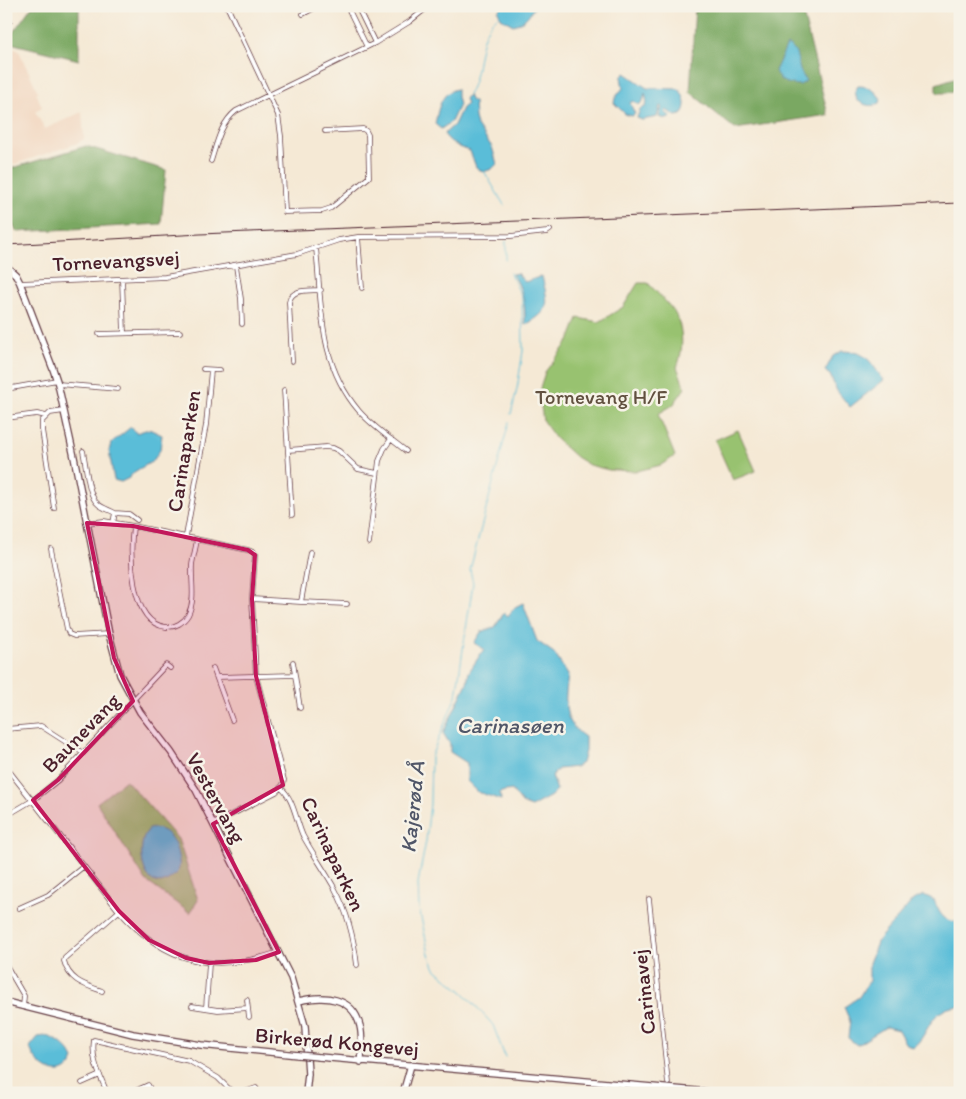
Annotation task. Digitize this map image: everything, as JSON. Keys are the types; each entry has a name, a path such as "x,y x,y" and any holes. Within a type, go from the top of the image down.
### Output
{"street":[{"path":"227,6 278,115 281,136 284,212 322,211 331,208 369,177 368,135 366,131 363,129 325,131"},
{"path":"303,14 318,6"},
{"path":"347,6 367,47"},
{"path":"357,6 375,43"},
{"path":"211,161 222,127 236,110 375,43 403,26 429,6"},
{"name":"Tornevangsvej","path":"20,283 165,277 297,254 339,240 358,237 511,236 547,232 550,230"},
{"path":"358,237 362,288"},
{"path":"316,248 324,336 334,370 350,400 361,413 406,451"},
{"path":"6,266 16,275 20,283"},
{"path":"236,266 241,299 242,324"},
{"path":"122,279 124,333"},
{"name":"Vestervang","path":"20,283 57,382 109,634 120,675 133,701 171,752 196,790 291,978 299,1001 306,1036 308,1074 306,1093"},
{"path":"292,361 290,297 296,292 320,290"},
{"path":"99,334 180,332"},
{"name":"Carinaparken","path":"203,370 220,370"},
{"name":"Carinaparken","path":"186,536 206,425 211,370"},
{"path":"6,389 57,382 118,389"},
{"path":"284,390 292,515"},
{"path":"54,508 42,421 50,413 64,411"},
{"path":"6,418 37,414 46,416"},
{"path":"369,543 380,455 391,439"},
{"path":"288,450 333,448 339,451 358,469 377,473"},
{"name":"Carinaparken","path":"83,451 91,493 95,501 99,506 115,513 129,514 137,520"},
{"path":"113,523 115,513"},
{"name":"Carinaparken","path":"87,523 104,521 186,536 253,552 256,559 252,599 256,676 284,780 281,788 213,824"},
{"path":"133,526 130,548 137,593 147,616 156,624 165,627 174,626 188,616 193,592 192,564 197,539"},
{"path":"51,549 69,634 74,636 109,634"},
{"path":"301,602 310,552"},
{"path":"252,599 347,604"},
{"path":"294,662 300,708"},
{"name":"Baunevang","path":"6,816 33,800 58,780 166,664 170,668"},
{"path":"213,668 232,720"},
{"path":"217,677 295,675"},
{"path":"6,729 41,726 83,754"},
{"path":"6,766 119,911 134,928 149,940 167,951 186,958 209,963 256,960 279,952"},
{"name":"Carinaparken","path":"281,788 289,796 297,823 342,904 354,943 357,965"},
{"path":"19,908 48,895 84,866"},
{"name":"Carinavej","path":"649,899 668,1086"},
{"path":"102,991 80,984 72,977 64,961 65,958 119,911"},
{"path":"206,1008 209,963"},
{"path":"6,965 24,996 24,1007"},
{"path":"299,1001 329,997 346,1004 352,1010 361,1026 361,1062"},
{"path":"247,1000 249,1017"},
{"name":"Birkerød Kongevej","path":"6,1002 134,1034 201,1045 361,1062 668,1086 719,1093"},
{"path":"192,1006 218,1010 248,1008"},
{"path":"107,1093 93,1059 94,1040 190,1061 212,1074 232,1093"},
{"path":"403,1093 411,1065"},
{"path":"82,1084 100,1075"},
{"path":"131,1093 148,1085 152,1093"},
{"path":"242,1093 256,1088 259,1093"}],"highlighted area":[{"path":"87,523 133,526 248,550 255,555 252,599 256,676 283,785 213,824 279,952 256,960 209,963 186,958 149,940 119,911 33,800 58,780 133,701 114,658"}],"shaded area":[{"path":"6,47 18,49 38,92 36,93 42,107 35,111 45,129 82,112 84,139 78,143 6,167"}],"green space":[{"path":"32,6 79,6 79,60 6,42"},
{"path":"695,6 789,6 803,13 828,115 735,129 690,92"},
{"path":"960,76 960,89 947,93 938,93 936,91 936,84"},
{"path":"86,146 166,170 161,224 17,232 6,213 6,170"},
{"name":"Tornevang H/F","path":"638,283 648,283 666,302 676,315 681,330 682,345 677,367 685,388 673,405 658,414 675,456 661,465 637,471 609,470 589,465 576,457 556,439 543,421 539,392 545,372 569,341 578,318 599,322 623,307"},
{"path":"738,430 756,471 733,480 715,440"},
{"path":"126,780 178,839 198,900 190,913 146,881 97,803"}],"water":[{"path":"501,6 535,6 523,20 513,25 501,18 498,11"},
{"path":"787,45 795,52 800,70 806,81 800,85 784,82 775,71"},
{"path":"625,73 647,88 679,89 685,102 681,115 676,116 666,110 665,112 671,117 667,119 659,117 662,106 660,106 657,117 642,120 637,118 640,109 645,107 647,103 645,93 643,101 639,105 633,101 630,103 635,114 632,116 625,114 614,103 615,98 623,88 621,77"},
{"path":"858,86 874,91 881,99 880,103 868,105 857,100 855,91"},
{"path":"457,89 459,105 451,122 441,129 435,124 443,98 451,91"},
{"path":"468,95 470,100 474,102 477,126 492,147 497,164 492,169 483,172 476,167 470,151 456,145 444,134 454,125 462,108 467,104 465,99"},
{"path":"517,273 525,282 542,276 547,299 544,310 540,315 525,325 523,298 512,274"},
{"path":"842,351 858,353 864,356 872,363 884,380 850,407 837,391 830,375 825,371 833,356"},
{"path":"131,427 136,433 149,429 162,435 160,450 153,461 121,482 114,480 109,451 111,443"},
{"name":"Carinasøen","path":"523,603 537,641 554,653 568,675 566,709 568,717 577,731 585,737 585,751 582,763 576,767 558,769 552,776 557,790 551,796 531,807 522,803 512,790 500,792 501,800 478,792 467,781 467,763 450,752 450,744 443,733 467,683 469,672 484,649 474,643 481,632 495,627 504,613 508,616 515,607"},
{"path":"151,828 158,829 167,834 174,842 178,854 178,871 163,882 154,882 148,876 144,866 142,844 145,834"},
{"path":"924,895 934,900 940,913 946,919 960,922 960,1006 947,1008 939,1013 922,1038 913,1047 905,1043 898,1030 886,1027 857,1045 848,1038 850,1021 844,1007 859,997 869,981 869,963 878,940 913,900"},
{"path":"45,1036 62,1044 74,1059 64,1071 50,1071 43,1067 33,1055 30,1047 38,1037"}],"waterway":[{"path":"468,95 476,75 482,41 492,22 500,15"},
{"name":"Kajerød Å","path":"484,171 504,205"},
{"name":"Kajerød Å","path":"506,241 506,260"},
{"name":"Kajerød Å","path":"510,273 522,297 523,351 511,414"},
{"name":"Kajerød Å","path":"505,1057 493,1025 464,993 435,969 429,954 419,908 418,883 426,841 430,804 431,757 456,696 473,583 470,570 509,422"}],"tram line":[{"path":"6,245 200,234 960,203"}]}
